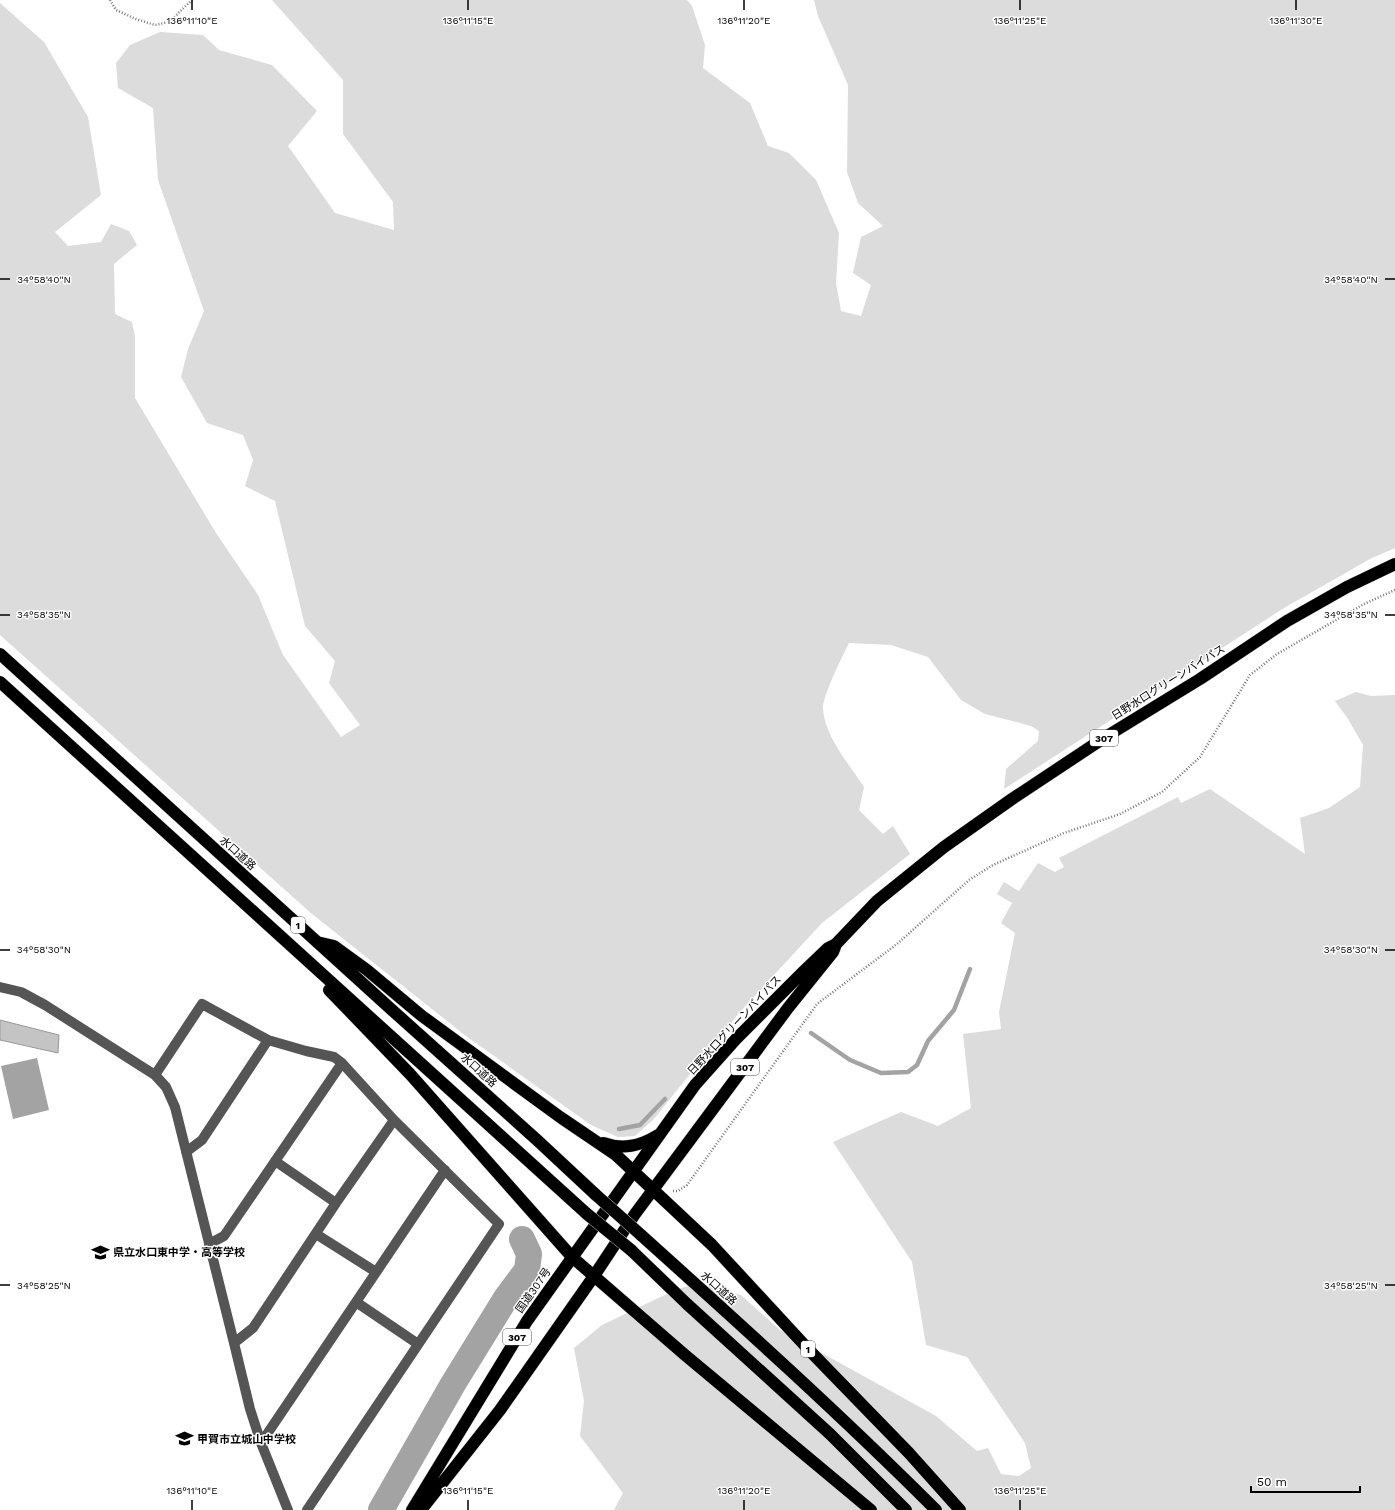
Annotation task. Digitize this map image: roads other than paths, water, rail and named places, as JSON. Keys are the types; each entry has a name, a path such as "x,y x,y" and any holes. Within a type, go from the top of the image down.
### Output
{"highway":[{"name":"日野水口グリーンバイパス","path":"634,1172 695,1085 736,1039 828,948 836,944 877,901 944,847 1012,799 1107,736 1200,679 1287,621 1347,587 1395,564"},
{"name":"水口道路","path":"0,654 777,1358 896,1470 936,1510"},
{"name":"1","path":"0,682 587,1214 630,1250 830,1434 906,1510"},
{"name":"1","path":"317,942 334,946 367,970 422,1016 616,1155 712,1245 809,1350 909,1453 960,1510"},
{"name":"日野水口グリーンバイパス","path":"654,1190 788,1008 833,952 836,944"},
{"name":"1","path":"318,970 320,980 410,1074 572,1257 685,1355 871,1510"},
{"path":"596,1141 611,1146 627,1147 645,1143 661,1133"},
{"name":"国道307号","path":"412,1510 527,1321 634,1172"},
{"name":"307","path":"421,1510 500,1410 654,1190"}],"street":[{"path":"0,987 21,992 45,1005 155,1075 166,1087 175,1107 250,1409 261,1443 288,1510"},
{"path":"155,1075 202,1004 268,1040 334,1057 342,1063 394,1120 499,1224 307,1510"},
{"path":"186,1152 202,1140 268,1040"},
{"path":"209,1244 224,1236 342,1063"},
{"path":"234,1343 253,1328 336,1203 394,1120"},
{"path":"275,1161 336,1203"},
{"path":"261,1443 444,1170"},
{"path":"316,1234 376,1272"},
{"path":"356,1302 418,1344"}],"waterway":[{"path":"811,1033 850,1060 881,1073 908,1072 917,1065 928,1041 954,1010 970,969"},
{"path":"619,1129 640,1125 665,1099"},
{"path":"381,1510 453,1384 506,1298 527,1270 529,1254 522,1239"}],"place":[{"name":"県立水口東中学・高等学校","path":"100,1252"},
{"name":"甲賀市立城山中学校","path":"184,1439"}]}
